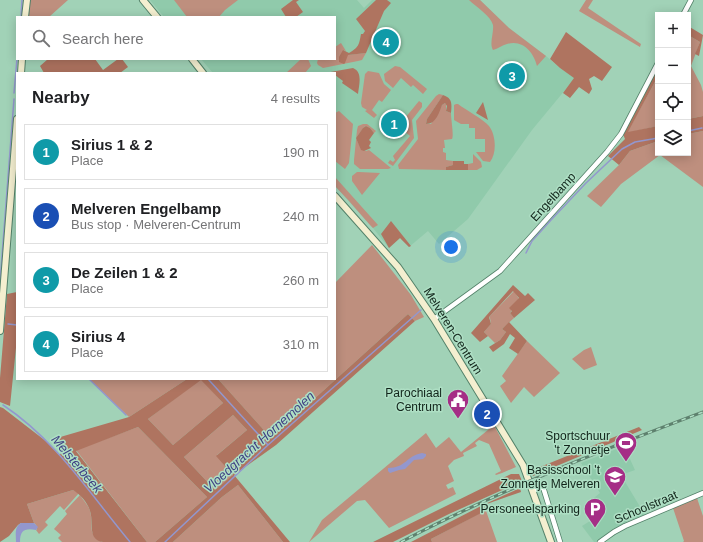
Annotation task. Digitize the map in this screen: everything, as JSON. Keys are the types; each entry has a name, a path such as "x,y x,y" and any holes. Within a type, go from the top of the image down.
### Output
{"main road":[{"path":"25,16 26,0"},
{"path":"143,0 156,16"},
{"path":"21,72 22,60"},
{"path":"193,60 202,72"},
{"path":"0,331 16,131"},
{"name":"Melveren-Centrum","path":"336,197 395,262 434,319 523,465 551,542"}],"street":[{"path":"685,12 691,0"},
{"name":"Engelbamp","path":"434,319 500,271 607,152 621,134 655,69"},
{"path":"533,491 543,487 560,542"},
{"name":"Schoolstraat","path":"600,542 625,526 703,493"}],"shaded area":[{"path":"30,0 68,0 50,16 28,16"},
{"path":"150,0 357,0 364,8 372,0 480,0 509,28 575,78 532,130 468,219 439,244 428,231 409,247 400,238 389,248 336,187 336,72 212,72 202,60 336,60 336,16 163,16"},
{"path":"174,0 238,0 220,16 186,16"},
{"path":"293,0 299,0 296,2 303,12 297,16 285,16 281,9"},
{"path":"376,0 387,0 391,3 384,11 366,53 348,55 344,64 339,62 339,57 343,50 349,53 358,45 361,34 365,31 356,19"},
{"path":"469,0 480,0 509,28 546,56 537,66 533,56 523,45 513,43 507,44 493,50 491,45 493,28 492,22"},
{"path":"586,0 593,0 588,8 641,44 640,47 579,11"},
{"path":"691,28 703,35 699,56 695,54 700,42 691,37"},
{"path":"566,32 612,67 602,81 594,76 589,79 592,89 589,94 579,87 570,98 563,93 574,78 550,59"},
{"path":"691,37 700,42 691,66"},
{"path":"341,43 346,51 343,50 347,55 366,53 362,60 323,68 318,65 318,60 336,60 336,46"},
{"path":"47,60 96,60 103,70 117,60 123,60 128,67 121,72 43,72 40,66"},
{"path":"300,60 308,60 311,66 306,72 287,72"},
{"path":"395,66 400,67 427,89 423,94 413,85 411,87 401,78 393,88 385,81 384,74"},
{"path":"691,66 703,92 703,116 691,118"},
{"path":"353,68 356,70 359,76 358,94 342,83 343,81 336,76 336,72 331,72"},
{"path":"368,71 379,73 384,84 391,90 382,102 379,100 372,110 377,115 374,118 365,111 367,110 362,107 361,103 365,74"},
{"path":"655,74 655,82 628,132 655,127 655,142 630,151 619,165 608,156 625,139 623,134"},
{"path":"655,82 655,127 627,133"},
{"path":"439,94 443,95 427,119 426,124 431,124 442,105 445,103 446,111 451,113 453,134 452,139 444,140 445,148 443,148 443,152 446,153 446,160 453,161 453,165 446,167 446,170 399,169 398,165 418,139 416,121"},
{"path":"443,95 451,101 451,113 446,111 447,106 445,103 442,105 435,120 429,124 426,124 427,119"},
{"path":"419,101 422,103 422,107 412,120 414,138 393,166 388,163 390,160 393,162 395,160 393,156 410,136 402,129 409,120 405,118"},
{"path":"483,102 488,120 476,113"},
{"path":"456,104 483,120 489,126 493,134 495,144 494,154 490,162 483,161 476,152 485,152 485,139 475,139 475,128 469,128 469,124 461,124 454,120 454,105"},
{"path":"339,111 353,124 349,163 345,169 336,162 336,112"},
{"path":"703,116 703,131 691,133 691,118"},
{"path":"363,124 367,124 376,131 374,133 366,126 356,138 358,126"},
{"path":"366,126 374,133 369,140 371,142 369,146 371,148 364,151 361,150 356,138"},
{"path":"703,131 703,187 661,156 691,156 691,133"},
{"path":"356,138 361,149 366,151 369,150 391,168 360,169 354,164"},
{"path":"655,142 655,156 659,156 621,184 601,207 587,196 619,165 630,151"},
{"path":"473,154 481,162 482,167 477,170 468,170 468,164 473,163"},
{"path":"453,161 464,161 464,164 468,164 468,170 446,170 446,167 453,165"},
{"path":"357,172 380,173 362,195 352,181 352,176"},
{"path":"336,178 378,225 373,228 336,187"},
{"path":"391,221 411,246 409,247 400,238 389,248 381,234"},
{"path":"372,245 411,295 424,317 415,321 408,314 336,379 336,282"},
{"path":"513,285 525,296 528,293 535,300 514,318 510,313 512,311 509,308 519,298 513,291 489,317 491,324 484,332 488,336 480,342 471,333"},
{"path":"514,291 519,299 510,313 514,318 502,329 506,332 500,340 495,343 484,332 491,324 489,317"},
{"path":"16,292 16,348 10,406 0,402 0,378 7,294"},
{"path":"408,314 415,321 276,445 234,475 290,542 283,542 238,485 222,497 173,542 155,542 207,497 138,427 76,451 147,542 98,541 93,534 89,508 81,496 73,490 27,504 34,523 21,523 9,536 0,542 0,407 47,442 59,455 64,452 50,440 129,417 185,380 201,380 219,380 271,438","holes":["201,380 223,403 173,445 148,419","233,415 247,430 216,456 233,475 215,490 184,457"]},
{"path":"509,322 527,341 518,354 509,348 515,338 510,334 504,344 493,352 489,347 500,340 506,332 502,329"},
{"path":"527,341 560,373 534,397 524,387 511,403 500,386 506,381 502,376"},
{"path":"591,347 597,365 584,370 572,359 584,350"},
{"path":"90,380 185,380 129,417"},
{"path":"200,380 202,380 223,403 173,445 148,419"},
{"path":"219,380 335,380 271,438"},
{"path":"233,415 247,430 217,455 233,476 215,490 184,457"},
{"path":"494,425 516,467 496,475 495,474 501,471 489,444 479,440 475,443 477,446 463,453 464,456 454,460 448,466 454,481 446,485 448,489 453,487 456,494 389,528 365,500 357,501 309,542 322,520 426,433 436,448 449,437 461,452"},
{"path":"138,427 207,497 155,542 147,542 76,450"},
{"path":"639,427 642,430 533,476 530,471"},
{"name":"Basisschool 't Zonnetje Melveren","path":"624,446 635,470 621,475 645,515 629,520 597,542 594,542 582,526 598,516 590,501 600,493 581,463"},
{"path":"511,474 519,474 522,481 449,514 393,542 373,542"},
{"path":"238,485 283,542 173,542 222,497"},
{"path":"520,488 521,492 484,505 485,511 431,539 432,542 411,542 483,505"},
{"path":"73,490 79,493 64,510 60,506 45,522 48,525 39,534 36,530 36,525 27,504"},
{"path":"80,495 89,509 92,532 97,539 102,542 62,542 58,538 61,535 54,529 67,514 65,511"},
{"path":"697,498 703,516 703,542 683,542 684,541 673,508"},
{"path":"484,505 497,542 432,542 431,539 484,511"}],"water":[{"path":"422,453 426,454 423,459 414,460 405,469 390,473 388,471 388,468 399,466 412,457"},
{"path":"21,523 34,523 38,527 36,530 29,529 22,532 20,542 16,542 16,529"}],"waterway":[{"path":"21,16 22,0"},
{"path":"14,93 17,60"},
{"path":"0,282 14,99"},
{"path":"691,130 702,128"},
{"path":"526,253 532,241 551,220 586,183 622,149 635,142 655,139"},
{"name":"Vloedgracht Hornemolen","path":"165,542 268,445 421,310"},
{"path":"8,324 16,325"},
{"path":"90,380 126,415"},
{"path":"209,380 268,445"},
{"name":"Melsterbeek","path":"3,405 40,434 56,451 130,542"}],"railway":[{"path":"401,542 438,523 550,472 703,412"}],"place":[{"name":"Sirius 4","path":"386,42"},
{"name":"De Zeilen 1 & 2","path":"512,76"},
{"name":"Sirius 1 & 2","path":"394,124"},
{"name":"Melveren Engelbamp","path":"487,414"},
{"name":"Parochiaal Centrum","path":"458,420"},
{"name":"Sportschuur 't Zonnetje","path":"626,462"},
{"name":"Basisschool 't Zonnetje Melveren","path":"615,496"},
{"name":"Personeelsparking","path":"595,528"}]}
